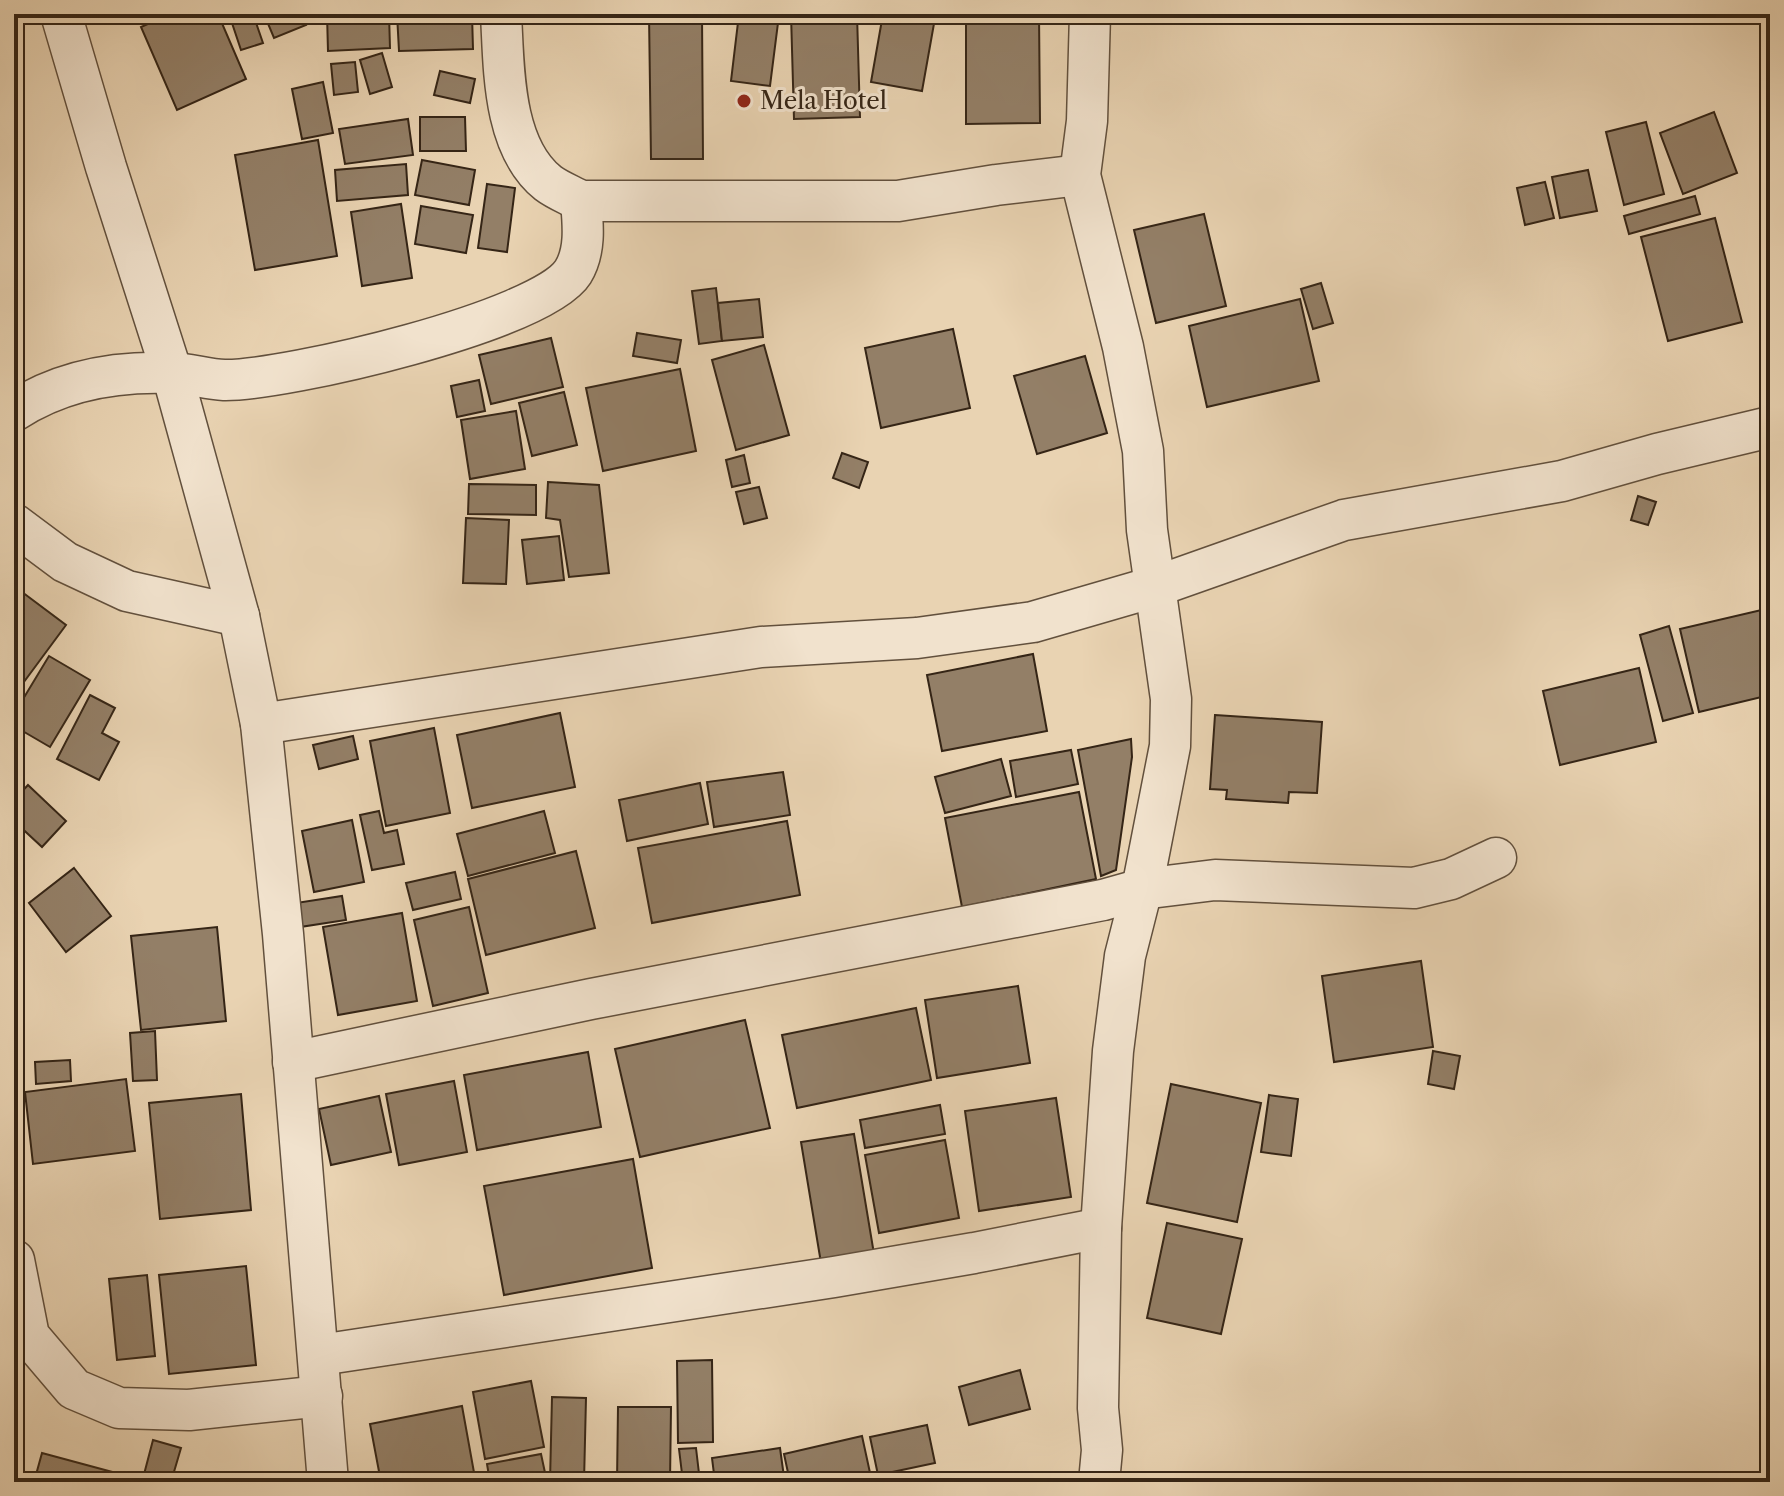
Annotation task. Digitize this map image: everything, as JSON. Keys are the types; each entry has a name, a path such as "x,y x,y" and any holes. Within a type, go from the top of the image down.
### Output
{"street":[{"path":"61,14 172,373 239,616 261,724 283,934 320,1355 328,1482"},
{"path":"501,14 506,99 524,155 547,182 581,201 898,201 1080,175"},
{"path":"1090,14 1087,121 1080,175 1123,347 1143,451 1147,530 1171,699 1170,746 1142,889 1125,956 1113,1051 1101,1228 1098,1408 1102,1450 1099,1482"},
{"path":"14,411 56,388 121,373 172,373 225,380 309,368 369,356 509,313 552,291 573,272 584,235 581,201"},
{"path":"261,724 761,647 917,638 1033,622 1157,586 1344,520 1562,481 1770,427"},
{"path":"14,524 65,562 127,591 239,616"},
{"path":"293,1062 591,999 1103,900 1142,889 1215,880 1414,888 1451,879 1496,858"},
{"path":"320,1355 834,1277 1101,1228"},
{"path":"14,1260 29,1336 74,1389 119,1408 189,1410 322,1396"}],"building":[{"path":"170,14 218,14 246,79 177,110 141,27"},
{"path":"229,14 253,14 263,43 241,50"},
{"path":"264,14 301,14 306,25 274,38"},
{"path":"327,14 389,14 390,48 328,51"},
{"path":"397,14 472,14 473,49 399,51"},
{"path":"649,14 702,14 703,159 651,159"},
{"path":"739,14 779,15 770,86 731,81"},
{"path":"791,14 857,14 860,117 794,119"},
{"path":"883,14 935,18 922,91 871,82"},
{"path":"966,14 1039,14 1040,123 966,124"},
{"path":"382,53 392,87 370,94 360,60"},
{"path":"355,62 358,92 334,95 331,64"},
{"path":"440,71 475,79 470,103 434,95"},
{"path":"323,82 333,133 302,139 292,89"},
{"path":"1714,112 1737,173 1683,194 1660,133"},
{"path":"420,117 465,117 466,151 420,151"},
{"path":"408,119 413,155 345,164 339,129"},
{"path":"1646,122 1664,194 1624,205 1606,132"},
{"path":"318,140 337,256 255,270 235,155"},
{"path":"422,160 475,170 469,205 415,195"},
{"path":"406,164 408,195 337,201 335,170"},
{"path":"1588,170 1597,211 1560,218 1552,177"},
{"path":"1545,182 1554,218 1525,225 1517,188"},
{"path":"487,184 515,188 507,252 478,248"},
{"path":"1695,196 1700,214 1629,234 1624,216"},
{"path":"401,204 412,278 362,286 351,212"},
{"path":"421,206 473,215 466,253 415,244"},
{"path":"1204,214 1226,306 1156,323 1134,230"},
{"path":"1715,218 1742,322 1668,341 1641,237"},
{"path":"1321,283 1333,323 1313,329 1301,289"},
{"path":"716,288 722,341 699,344 692,291"},
{"path":"759,299 763,337 722,341 718,303"},
{"path":"1300,299 1319,381 1207,407 1189,326"},
{"path":"953,329 970,408 881,428 865,348"},
{"path":"637,333 681,340 677,363 633,356"},
{"path":"551,338 563,387 491,404 479,355"},
{"path":"764,345 789,435 736,450 712,360"},
{"path":"1085,356 1107,433 1037,454 1014,376"},
{"path":"680,369 696,451 603,471 586,388"},
{"path":"479,380 485,411 457,417 451,386"},
{"path":"564,392 577,445 532,456 519,403"},
{"path":"516,411 525,469 470,479 461,420"},
{"path":"842,453 868,462 859,488 833,478"},
{"path":"744,455 750,483 732,487 726,460"},
{"path":"548,482 599,485 609,573 569,577 560,520 546,518"},
{"path":"469,484 536,485 536,515 468,514"},
{"path":"759,487 767,518 744,524 736,492"},
{"path":"1638,496 1656,502 1648,525 1631,520"},
{"path":"466,518 509,520 506,584 463,583"},
{"path":"559,536 564,580 527,584 522,540"},
{"path":"14,586 66,625 15,694 14,693"},
{"path":"1770,608 1770,695 1699,712 1680,629"},
{"path":"1669,626 1693,713 1663,721 1640,635"},
{"path":"1033,654 1047,731 942,751 927,675"},
{"path":"49,656 90,680 50,747 14,726 14,714"},
{"path":"1639,668 1656,742 1560,765 1543,691"},
{"path":"90,695 115,708 102,733 119,742 99,780 57,759"},
{"path":"560,713 575,787 472,808 457,735"},
{"path":"1215,715 1322,722 1317,793 1289,792 1288,803 1226,799 1227,790 1210,789"},
{"path":"434,728 450,813 386,826 370,741"},
{"path":"353,736 358,759 319,769 313,745"},
{"path":"1131,739 1132,757 1116,870 1101,876 1078,750"},
{"path":"1071,750 1078,784 1016,797 1010,761"},
{"path":"1001,759 1011,796 945,813 935,777"},
{"path":"783,772 790,815 714,827 707,782"},
{"path":"700,783 708,824 627,841 619,800"},
{"path":"28,785 66,821 42,847 14,821 14,800"},
{"path":"1079,792 1096,879 962,907 945,818"},
{"path":"379,811 384,833 397,830 404,864 372,870 360,815"},
{"path":"544,811 555,853 468,876 457,834"},
{"path":"352,820 364,882 314,892 302,831"},
{"path":"787,821 800,895 652,923 638,848"},
{"path":"576,851 595,928 486,955 468,879"},
{"path":"74,868 111,916 66,952 29,903"},
{"path":"455,872 461,899 413,910 406,883"},
{"path":"342,896 346,920 300,927 296,903"},
{"path":"469,907 488,993 433,1006 414,920"},
{"path":"402,913 417,1001 338,1015 323,927"},
{"path":"217,927 226,1021 141,1030 131,936"},
{"path":"1421,961 1433,1047 1334,1062 1322,976"},
{"path":"1018,986 1030,1063 937,1078 925,1000"},
{"path":"916,1008 931,1080 797,1108 782,1035"},
{"path":"745,1020 770,1128 640,1157 615,1049"},
{"path":"155,1031 157,1080 133,1081 130,1033"},
{"path":"1433,1051 1460,1056 1454,1089 1428,1084"},
{"path":"588,1052 601,1127 477,1150 464,1075"},
{"path":"70,1060 71,1081 36,1084 35,1062"},
{"path":"126,1079 135,1151 33,1164 25,1092"},
{"path":"454,1081 467,1152 399,1165 386,1094"},
{"path":"1171,1084 1261,1103 1237,1222 1147,1203"},
{"path":"241,1094 251,1210 160,1219 149,1103"},
{"path":"1269,1095 1298,1099 1291,1156 1261,1152"},
{"path":"379,1096 391,1152 331,1165 319,1109"},
{"path":"1056,1098 1071,1197 979,1211 965,1111"},
{"path":"940,1105 945,1134 865,1148 860,1120"},
{"path":"854,1134 874,1254 821,1263 801,1142"},
{"path":"945,1140 959,1218 879,1233 865,1155"},
{"path":"633,1159 652,1268 504,1295 484,1186"},
{"path":"1167,1223 1242,1239 1221,1334 1147,1318"},
{"path":"246,1266 256,1365 169,1374 159,1275"},
{"path":"147,1275 155,1356 117,1360 109,1279"},
{"path":"712,1360 713,1442 678,1443 677,1361"},
{"path":"1020,1370 1030,1409 969,1425 959,1387"},
{"path":"531,1381 544,1447 485,1459 473,1392"},
{"path":"552,1397 586,1398 584,1482 550,1482"},
{"path":"462,1406 475,1478 453,1482 381,1482 370,1424"},
{"path":"618,1407 671,1407 670,1482 617,1482"},
{"path":"927,1425 935,1463 878,1475 870,1437"},
{"path":"862,1436 872,1482 790,1482 784,1454"},
{"path":"153,1440 181,1448 171,1482 142,1482"},
{"path":"696,1448 700,1482 683,1482 679,1449"},
{"path":"780,1448 784,1477 750,1482 715,1482 712,1458"},
{"path":"42,1453 131,1477 130,1482 34,1482"},
{"path":"541,1454 547,1482 490,1482 487,1464"}],"place":[{"name":"Mela Hotel","path":"744,101"}]}
